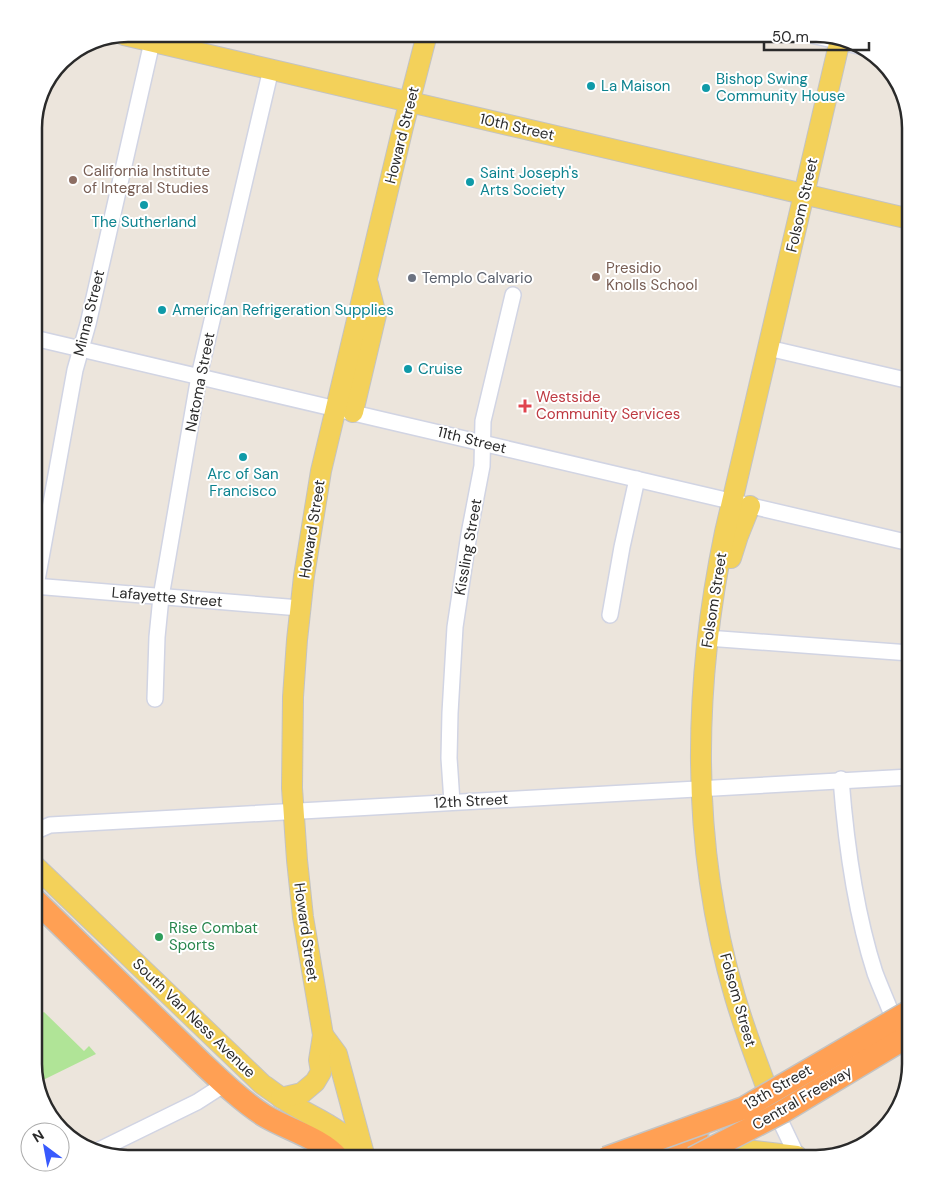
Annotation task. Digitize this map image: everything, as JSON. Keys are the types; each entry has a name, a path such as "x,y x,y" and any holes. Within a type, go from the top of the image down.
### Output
{"highway":[{"name":"South Van Ness Avenue","path":"42,907 202,1064 225,1084 263,1115 329,1150"},
{"name":"Central Freeway","path":"744,1108 902,1016"},
{"name":"Central Freeway","path":"711,1150 782,1112 902,1042"},
{"path":"628,1150 744,1108"},
{"path":"660,1150 744,1108"}],"main road":[{"name":"10th Street","path":"152,42 902,217"},
{"name":"Howard Street","path":"281,1098 302,1093 315,1082 321,1072 319,1060 323,1035 303,917 294,811 292,722 300,608 315,504 426,42"},
{"name":"Folsom Street","path":"778,1116 734,996 720,936 706,845 702,788 701,716 707,638 714,591 741,504 768,348 811,195 839,46"},
{"name":"South Van Ness Avenue","path":"42,872 262,1084 281,1098 348,1138 358,1150"},
{"name":"13th Street","path":"660,1150 769,1093 902,1016"},
{"path":"166,1028 174,1022 179,1022 196,1037 220,1044"},
{"name":"Howard Street","path":"323,1035 339,1059 362,1150"},
{"name":"13th Street","path":"712,1150 778,1116 902,1042"},
{"path":"202,1064 220,1063 236,1074 245,1068"}],"street":[{"name":"Minna Street","path":"43,545 75,370 88,324 152,42"},
{"name":"Natoma Street","path":"155,699 157,637 162,597 199,376 271,69"},
{"name":"Kissling Street","path":"452,802 449,758 452,669 462,579 482,466 483,421 513,295"},
{"name":"11th Street","path":"43,340 902,541"},
{"path":"768,348 902,379"},
{"path":"610,615 637,480"},
{"name":"Lafayette Street","path":"43,587 300,608"},
{"path":"707,638 902,652"},
{"name":"12th Street","path":"42,828 50,825 841,779 902,777"},
{"path":"841,779 847,841 858,907 875,973 902,1010"},
{"path":"106,1147 198,1102 225,1084"},
{"name":"Folsom Street","path":"778,1116 792,1150"}],"green space":[{"path":"44,1012 84,1051 89,1046 96,1054 44,1079 42,1064 42,1013"}],"place":[{"name":"La Maison","path":"591,86"},
{"name":"Bishop Swing Community House","path":"706,88"},
{"name":"California Institute of Integral Studies","path":"73,180"},
{"name":"Saint Joseph's Arts Society","path":"470,182"},
{"name":"The Sutherland","path":"144,205"},
{"name":"Presidio Knolls School","path":"596,277"},
{"name":"Templo Calvario","path":"412,278"},
{"name":"American Refrigeration Supplies","path":"162,310"},
{"name":"Cruise","path":"408,369"},
{"name":"Westside Community Services","path":"525,406"},
{"name":"Arc of San Francisco","path":"243,457"},
{"name":"Rise Combat Sports","path":"159,937"}]}
